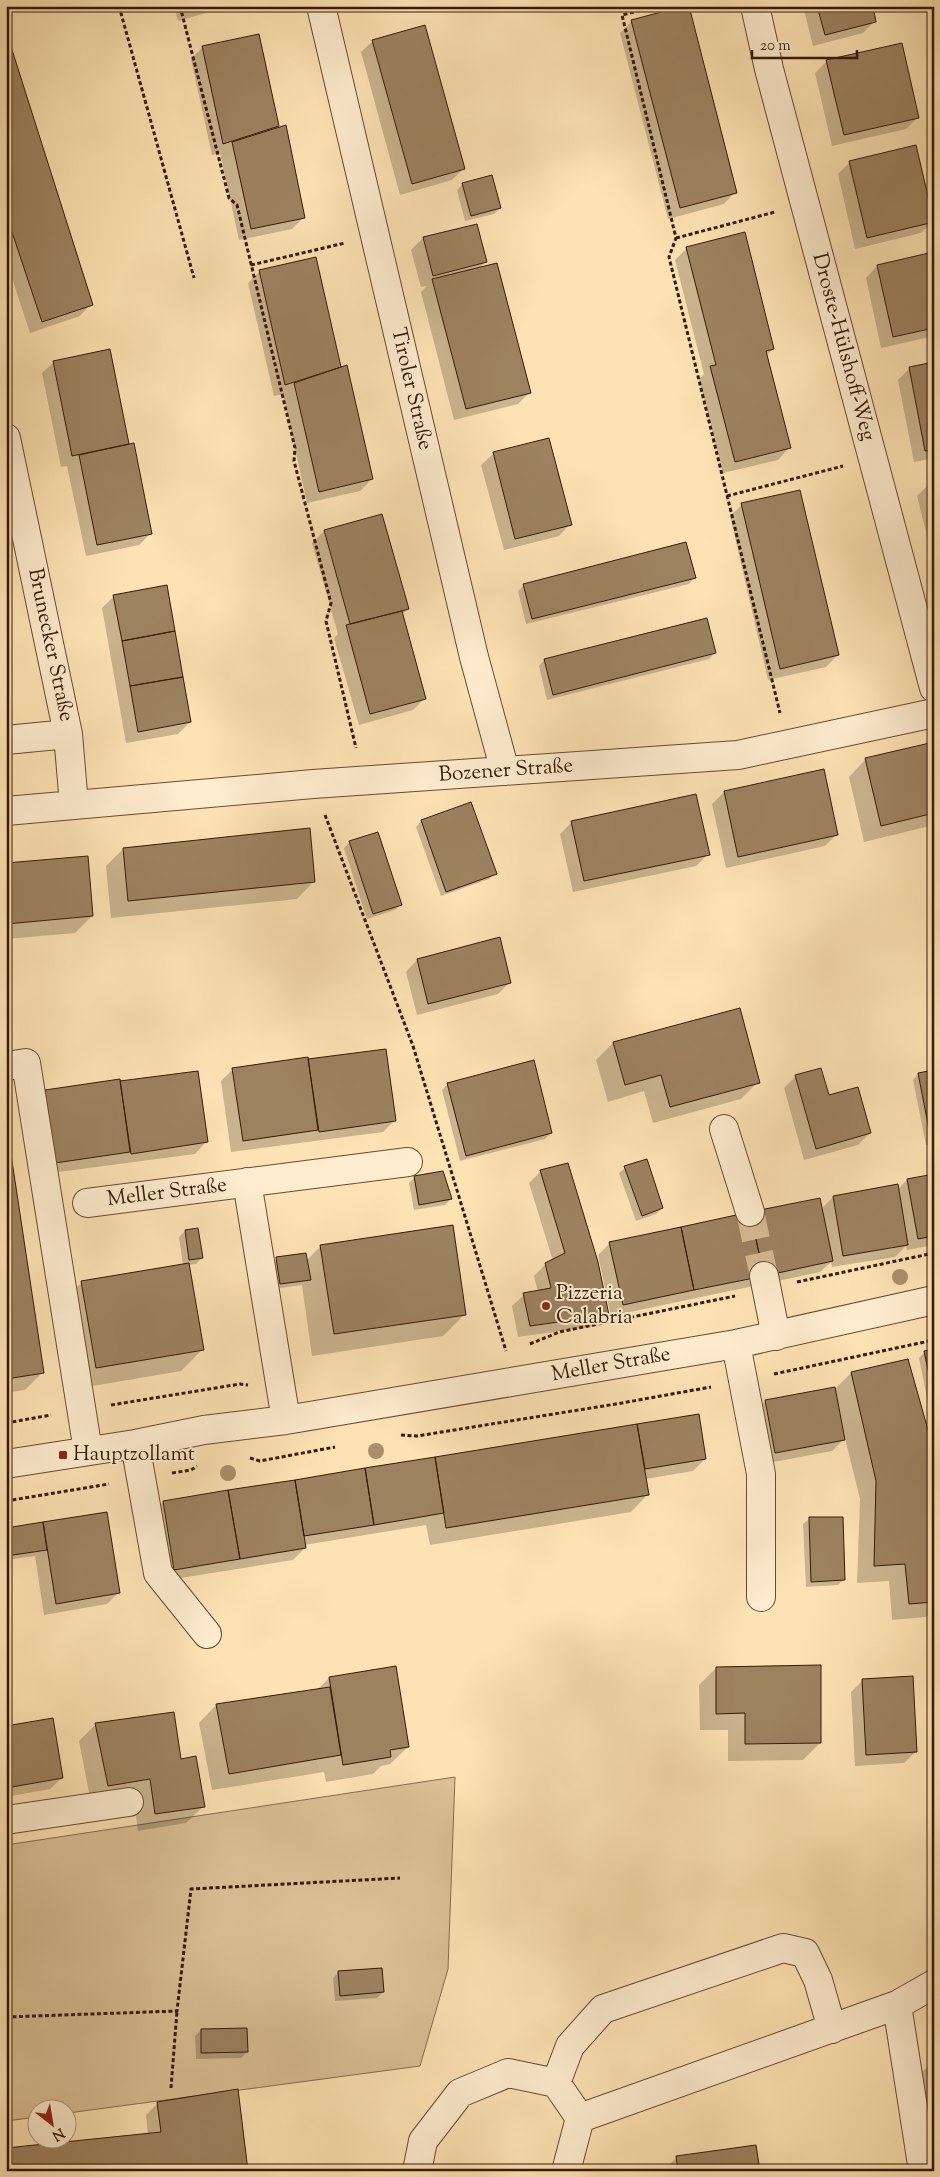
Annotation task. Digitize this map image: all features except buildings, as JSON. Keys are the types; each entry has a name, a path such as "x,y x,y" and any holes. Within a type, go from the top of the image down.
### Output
{"street":[{"name":"Tiroler Straße","path":"321,6 474,657 504,771"},
{"name":"Droste-Hülshoff-Weg","path":"754,6 934,688"},
{"name":"Brunecker Straße","path":"6,438 68,734"},
{"name":"Bozener Straße","path":"6,811 364,780 738,755 934,713"},
{"path":"6,740 68,734 74,805"},
{"path":"6,1066 26,1063 88,1451"},
{"path":"724,1129 750,1212"},
{"name":"Meller Straße","path":"86,1203 408,1162"},
{"name":"Meller Straße","path":"247,1182 286,1420"},
{"path":"765,1282 776,1336"},
{"name":"Meller Straße","path":"6,1464 135,1444 204,1430 286,1420 736,1344 934,1300"},
{"path":"736,1344 760,1474 761,1597"},
{"path":"135,1444 158,1573 207,1634"},
{"path":"6,1820 129,1802"},
{"path":"556,2082 570,2046 603,2009 783,1948 806,1953 818,1980 832,2029"},
{"path":"580,2118 897,2005 934,1984"},
{"path":"897,2005 926,2161"},
{"path":"417,2171 423,2141 460,2093 508,2073 556,2082 580,2118 566,2171"}],"path":[{"path":"119,6 194,278"},
{"path":"180,6 229,198 237,205 295,448 294,461 331,603 326,621 364,780"},
{"path":"659,6 622,15 676,238 669,257 787,745"},
{"path":"676,238 805,205"},
{"path":"251,265 375,236"},
{"path":"727,496 873,459"},
{"path":"313,784 413,1046 507,1354 498,1356"},
{"path":"524,1347 559,1332 765,1282 934,1254"},
{"path":"6,1423 240,1384 280,1386"},
{"path":"171,2088 177,2011 191,1889 400,1878"},
{"path":"6,2017 177,2011"}],"shaded area":[{"path":"455,1777 448,1969 420,2066 78,2112 78,2100 28,2100 28,2118 6,2121 6,1845"}],"tunnel":[{"path":"750,1212 764,1276"}],"place":[{"name":"Pizzeria Calabria","path":"546,1306"},
{"name":"Hauptzollamt","path":"63,1455"}]}
